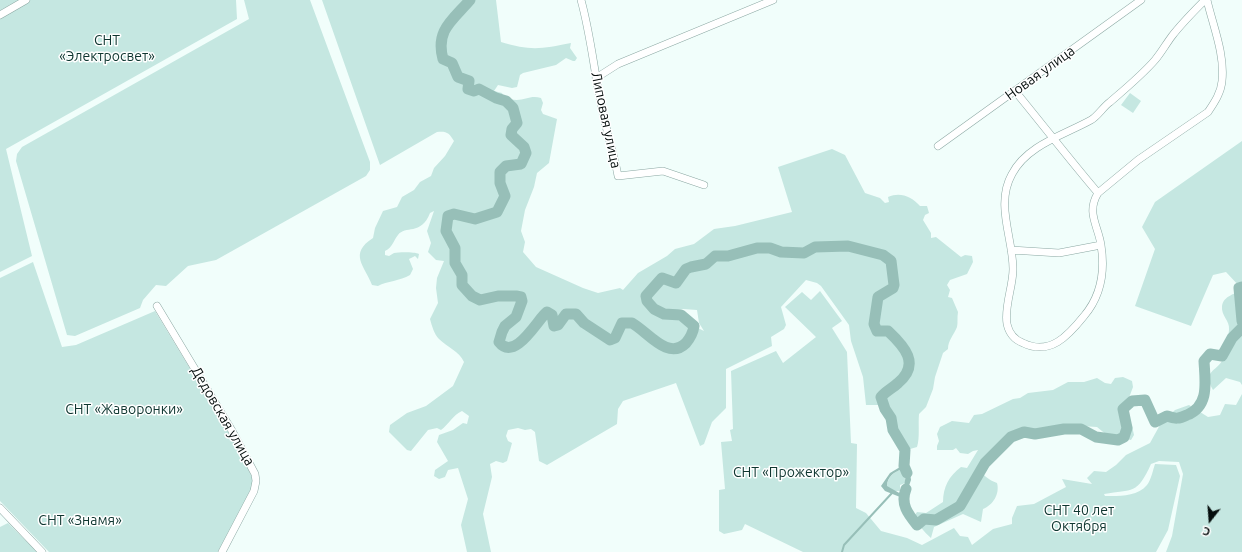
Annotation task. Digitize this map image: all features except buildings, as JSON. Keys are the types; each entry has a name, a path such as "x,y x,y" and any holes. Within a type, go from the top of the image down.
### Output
{"street":[{"path":"0,15 26,0"},
{"name":"Липовая улица","path":"581,0 589,31 603,117 614,152 618,176 663,171 704,185"},
{"path":"596,78 618,64 773,0"},
{"name":"Новая улица","path":"938,146 1141,0"},
{"path":"1206,0 1221,63 1222,82 1214,102 1208,112 1138,160 1098,193 1093,201 1092,209 1101,245 1102,272 1100,287 1088,310 1062,340 1051,346 1031,348 1019,342 1009,332 1007,323 1013,269 1004,210 1007,187 1017,164 1053,138 1093,119 1154,61 1172,36 1206,0"},
{"path":"1015,91 1098,193"},
{"path":"1011,250 1059,253 1101,245"},
{"name":"Дедовская улица","path":"157,306 231,428 255,474 254,491 222,552"},
{"path":"0,508 42,552"}],"green space":[{"name":"СНТ «Электросвет»","path":"0,0 236,0 237,19 6,149 32,256 0,272"},
{"path":"244,0 310,0 370,162 370,170 366,176 216,260 188,266 166,286 156,285 143,300 140,308 75,336 67,335 16,161 17,154 22,147 249,19"},
{"path":"322,0 496,0 501,42 528,48 552,47 571,43 570,48 577,58 575,61 566,58 556,65 523,73 520,75 517,87 512,88 498,85 494,91 502,93 504,97 515,100 532,97 541,98 543,103 541,110 543,114 557,119 549,163 537,173 534,187 525,210 521,231 525,242 523,252 536,267 598,293 620,288 623,290 638,273 667,256 675,249 694,244 714,229 735,226 792,212 778,167 832,149 845,155 865,193 880,198 885,203 889,202 888,197 901,195 909,197 920,206 927,206 929,213 925,215 923,220 931,233 931,238 936,237 961,257 965,255 972,256 973,262 967,274 950,280 947,285 950,290 948,297 952,298 958,312 957,327 950,340 948,349 943,353 935,377 933,389 926,407 919,414 919,435 917,447 910,449 894,428 896,418 887,405 866,405 863,377 851,341 849,325 821,286 817,283 806,280 781,307 786,325 784,329 771,337 772,346 726,369 726,408 712,422 704,444 700,446 676,383 623,401 618,409 617,424 547,465 539,461 535,432 531,429 525,430 518,428 508,430 506,436 508,441 512,443 507,461 503,463 496,461 490,464 492,477 483,514 491,552 467,552 461,525 468,499 458,468 448,470 445,477 439,479 434,476 435,470 448,461 437,442 439,435 453,430 463,423 467,424 469,416 462,411 441,430 437,428 428,430 411,451 407,450 389,432 390,425 407,413 426,406 453,386 464,362 459,355 437,337 430,319 438,303 436,288 437,278 444,261 436,260 428,252 431,243 427,231 434,211 430,213 422,225 401,232 396,237 390,248 385,251 385,255 389,256 400,252 419,254 418,259 415,256 409,259 413,269 410,275 378,286 372,285 360,260 361,249 373,238 375,228 383,211 397,207 402,197 414,190 420,182 431,176 434,168 445,156 454,141 447,133 437,132 380,165","holes":["678,310 697,310 699,323 704,331 698,328 694,330 692,324 676,316"]},
{"path":"1130,93 1141,101 1133,113 1121,105"},
{"path":"1242,141 1242,285 1240,287 1226,272 1213,275 1191,326 1135,306 1155,249 1142,227 1155,202"},
{"name":"СНТ «Жаворонки»","path":"33,262 62,347 76,345 155,311 243,456 256,487 222,552 49,552 0,501 0,278"},
{"path":"1242,289 1242,385 1240,382 1226,378 1213,390 1209,379 1210,375 1223,359 1229,332 1229,326 1222,310 1223,302 1227,297"},
{"path":"820,291 842,321 832,328 847,352 851,443 857,444 856,508 866,513 881,531 907,538 922,545 954,528 960,536 968,537 972,545 993,529 1012,524 1012,518 1017,506 1034,504 1066,487 1062,479 1092,484 1087,478 1094,471 1106,472 1126,455 1150,443 1161,423 1175,410 1189,405 1208,417 1220,415 1225,404 1236,405 1242,394 1242,552 1166,552 1172,536 1183,474 1179,462 1159,461 1151,464 1142,481 1133,489 1104,494 1105,496 1122,496 1138,492 1147,485 1151,478 1155,464 1176,465 1180,476 1168,530 1156,552 803,552 745,524 742,530 724,534 719,531 719,490 725,489 721,442 732,441 730,430 733,429 731,371 776,351 783,363 816,337 785,307 802,292 811,300"},
{"path":"1123,377 1132,381 1133,387 1127,403 1121,404 1119,409 1126,422 1132,426 1134,435 1131,440 1108,436 1097,427 1066,425 1048,430 1038,439 1035,439 1028,431 1022,432 994,452 989,453 991,464 986,467 981,464 979,468 986,477 997,483 998,487 997,495 993,502 983,509 981,522 963,514 934,527 931,538 921,527 915,518 917,512 926,513 943,502 944,491 950,478 961,467 967,468 978,450 968,454 960,453 956,448 953,450 937,450 939,441 937,434 940,427 952,421 969,423 974,415 982,414 1013,399 1020,398 1028,393 1053,390 1068,382 1084,382 1097,378 1105,383 1111,384 1115,378"},
{"path":"902,469 906,474 905,483 900,485 900,491 893,491 887,487 888,480 894,473"},
{"name":"СНТ «Знамя»","path":"8,523 37,552 0,552 0,527"}],"shaded area":[{"path":"903,459 910,472 911,480 903,503 900,497 885,491 881,486 890,473 900,467 900,463","holes":["902,469 906,474 903,493 901,494 887,486 888,480 896,472"]}],"waterway":[{"path":"470,0 447,26 441,40 443,59 452,63 458,77 469,81 468,89 474,91 479,89 496,98 506,101 513,108 517,123 512,129 511,135 524,147 526,153 521,164 506,166 500,172 500,183 505,196 497,212 475,219 454,214 448,216 446,231 455,248 455,263 462,275 462,285 472,296 480,300 498,296 521,297 522,301 516,317 505,326 499,342 505,347 512,347 519,343 547,312 552,315 554,326 558,325 566,314 576,314 584,323 610,340 615,338 622,323 632,323 665,347 672,349 679,348 689,339 694,326 681,315 664,314 654,309 647,301 646,296 662,278 676,283 686,269 706,264 715,256 728,256 757,248 770,248 781,252 804,253 815,247 848,246 883,255 891,261 894,285 893,288 878,297 874,324 877,331 888,331 900,343 908,356 909,362 905,376 881,397 885,409 891,418 893,430 905,450 904,466 907,473"},
{"path":"1242,287 1239,288 1242,321"},
{"path":"906,489 904,494 904,504 908,513 917,525 924,519 936,520 960,506 985,463 1011,437 1024,432 1035,434 1064,429 1081,429 1096,437 1118,440 1124,437 1127,428 1123,409 1132,401 1145,400 1155,422 1167,416 1177,418 1187,415 1200,406 1203,399 1205,385 1204,361 1210,354 1222,356 1232,338 1242,328"},
{"path":"842,552 844,545 892,493"}],"park label":[{"name":"СНТ «Прожектор»","path":"791,472"},
{"name":"СНТ 40 лет Октября","path":"1079,518"}]}
